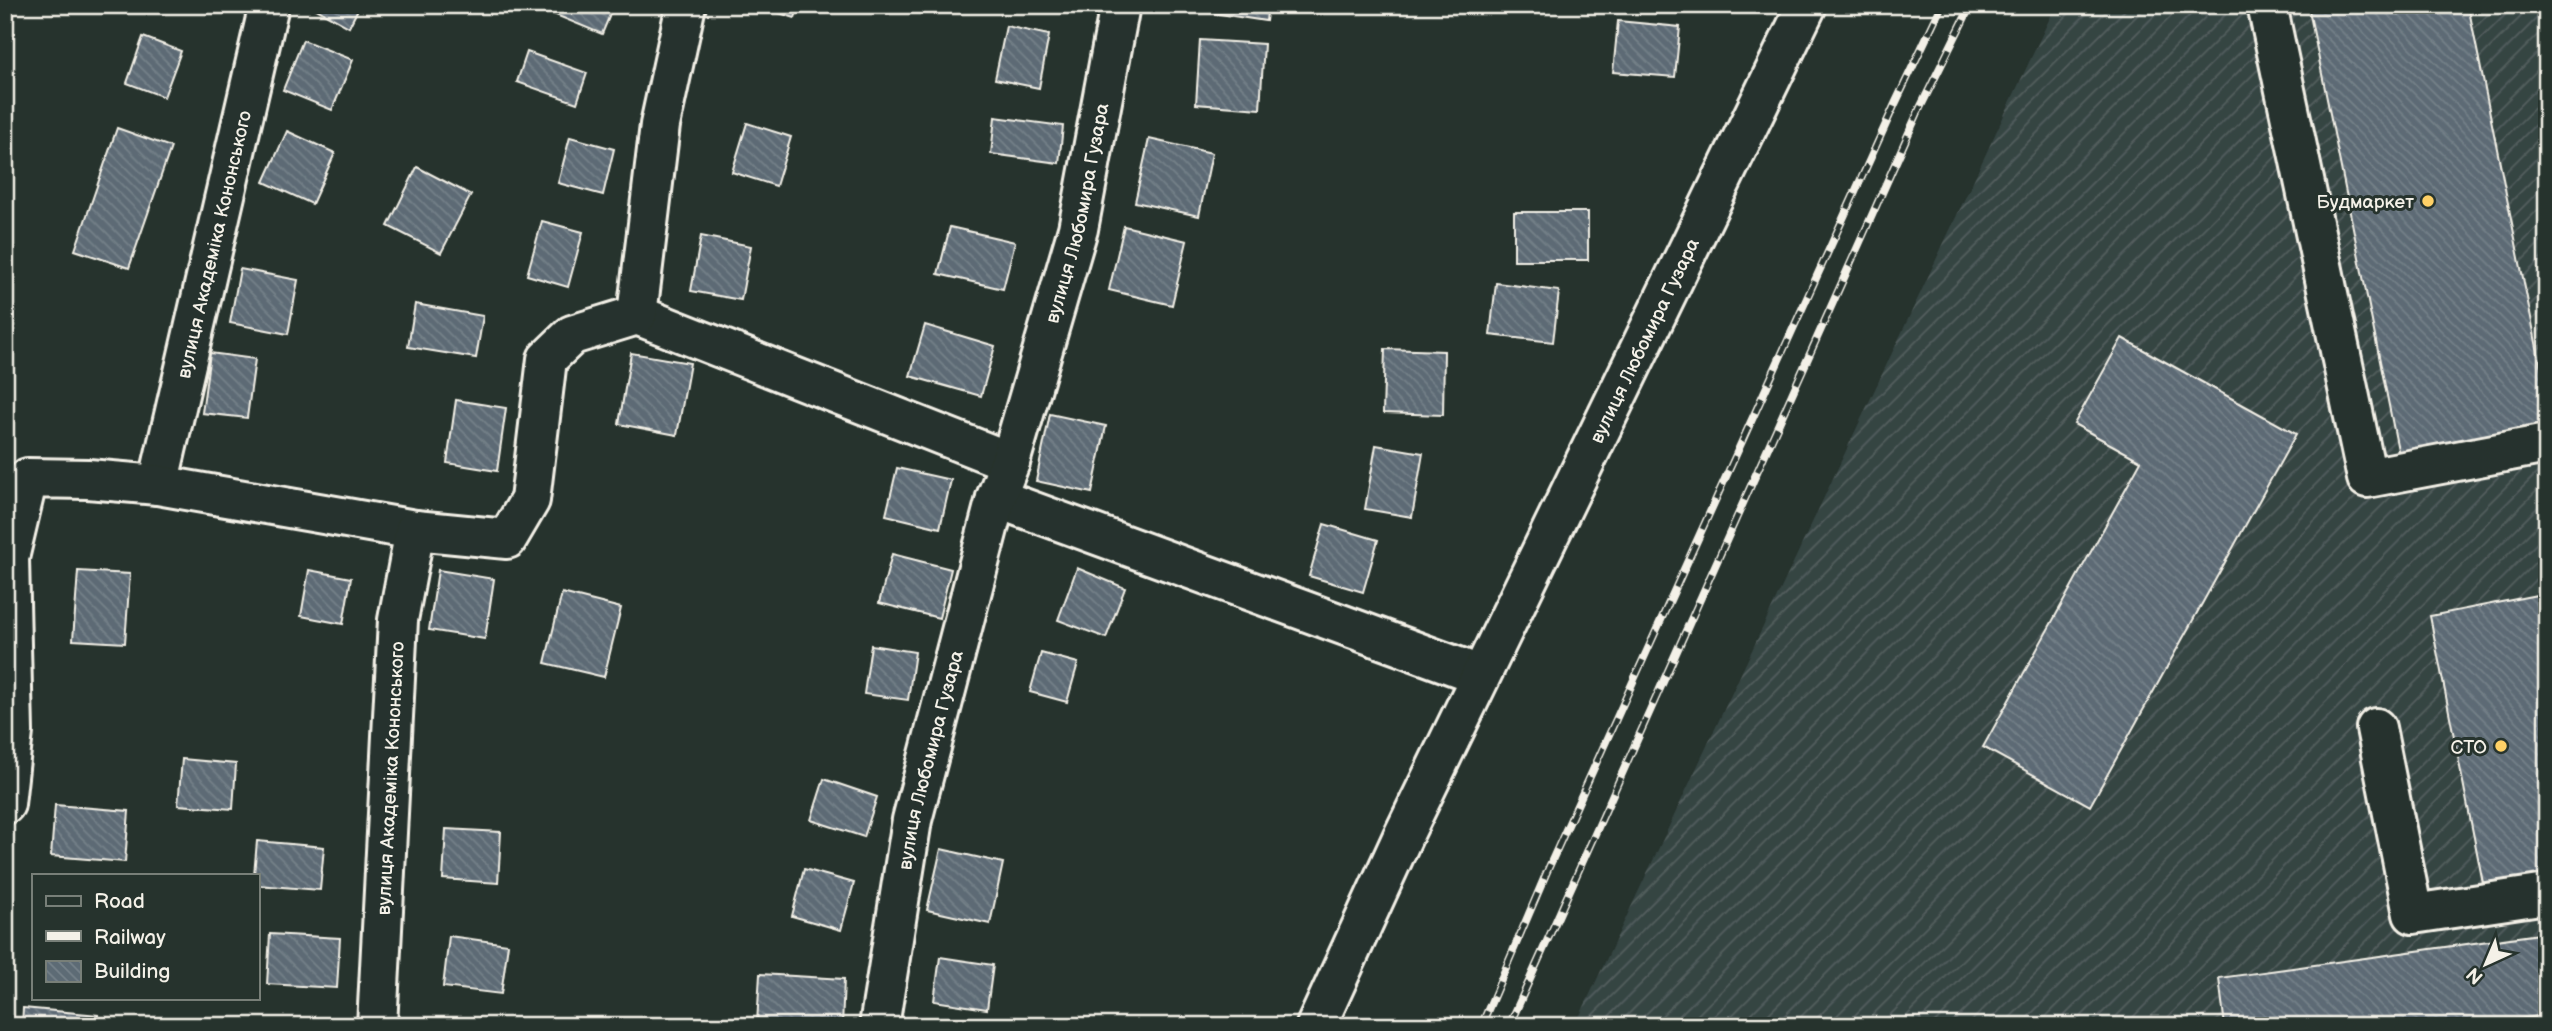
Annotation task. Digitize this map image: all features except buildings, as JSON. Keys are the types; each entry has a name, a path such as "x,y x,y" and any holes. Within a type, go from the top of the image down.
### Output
{"street":[{"name":"вулиця Академіка Кононського","path":"158,485 269,5"},
{"path":"638,314 660,125 686,5"},
{"name":"вулиця Любомира Гузара","path":"878,1026 912,820 996,498 1010,462 1078,229 1120,5"},
{"name":"вулиця Любомира Гузара","path":"1316,1026 1403,836 1807,5"},
{"path":"2267,5 2367,478 2547,444"},
{"path":"5,804 13,732 9,558 17,477 158,485 415,530 507,539 530,500 547,359 572,335 638,314 1010,462"},
{"path":"996,498 1480,676"},
{"name":"вулиця Академіка Кононського","path":"377,1026 398,620 415,530"},
{"path":"2375,728 2413,914 2547,894"}],"shaded area":[{"path":"2056,5 2547,5 2547,1026 1575,1026"}],"railway":[{"path":"1481,1026 1549,867 1942,5"},
{"path":"1509,1026 1920,108 1971,5"}],"place":[{"name":"Будмаркет","path":"2428,201"},
{"name":"СТО","path":"2501,746"}]}
